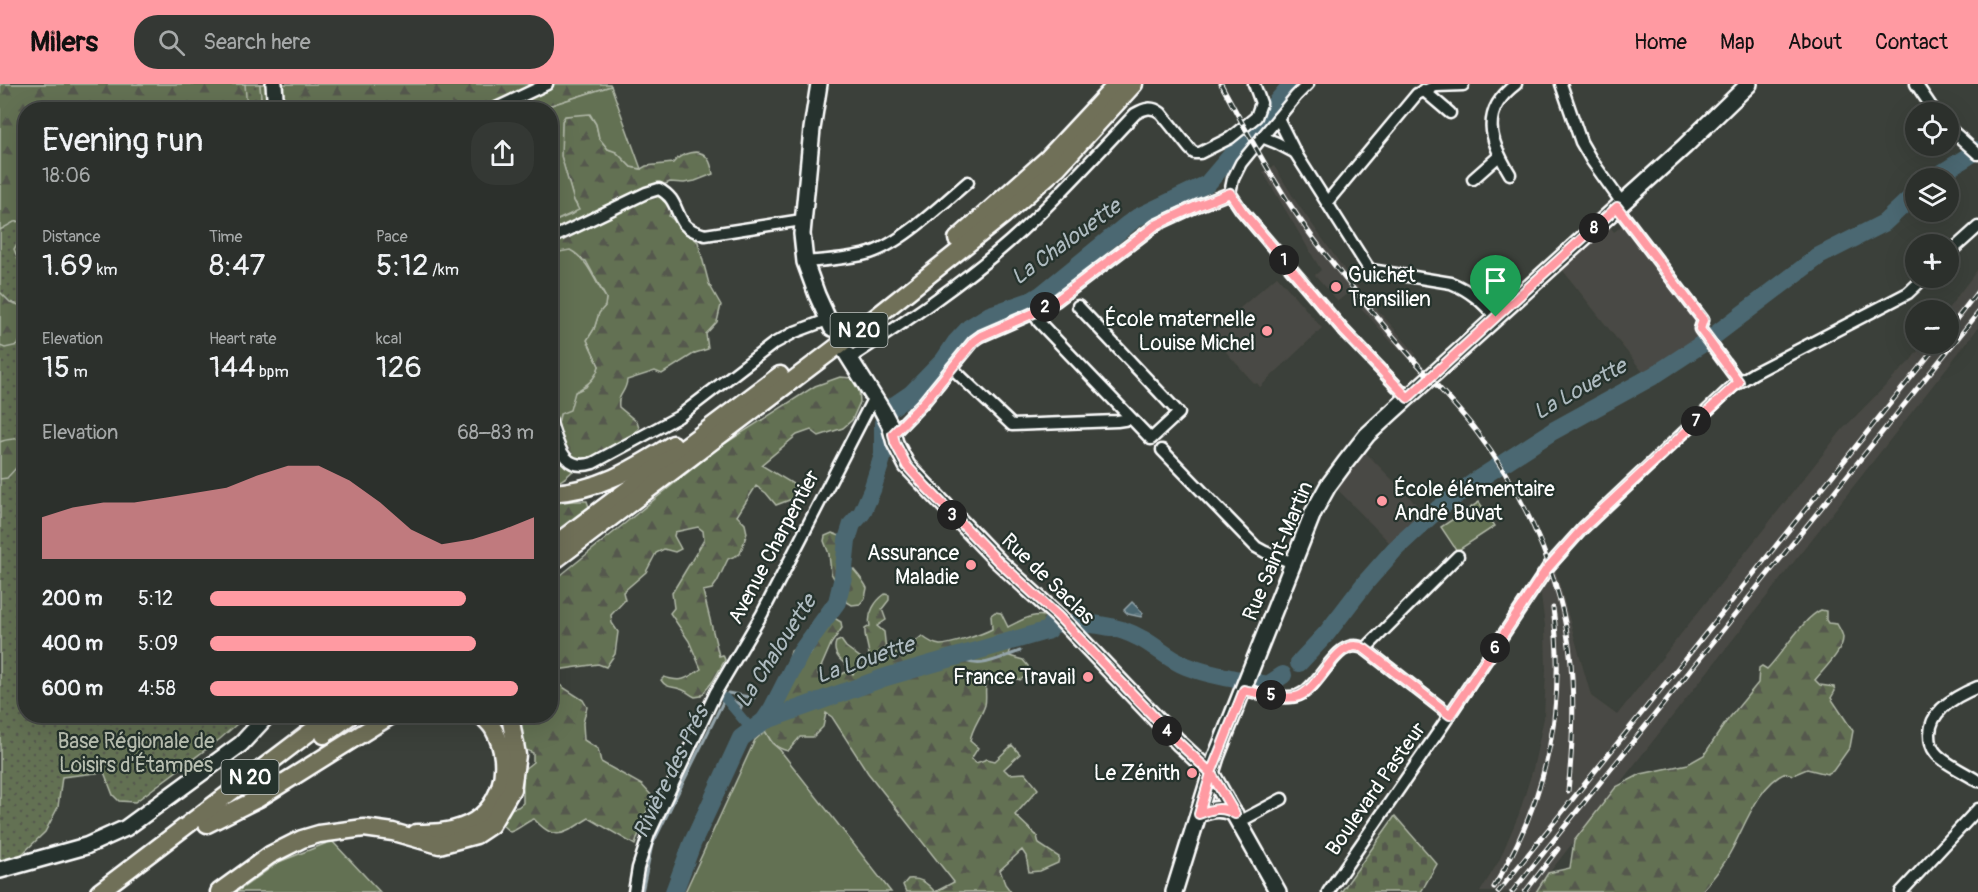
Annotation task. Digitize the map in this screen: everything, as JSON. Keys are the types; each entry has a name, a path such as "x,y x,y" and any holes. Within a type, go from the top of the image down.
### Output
{"main road":[{"path":"274,84 275,102"},
{"path":"819,84 802,220 805,262 830,324"},
{"name":"N 20","path":"558,550 709,429 944,250 1048,158 1117,84"},
{"name":"N 20","path":"558,550 871,321 997,221 1057,168 1134,84"},
{"name":"Rue Saint-Martin","path":"1174,892 1211,773 1313,513 1336,475 1367,435 1685,146 1749,84"},
{"name":"Rue de Saclas","path":"848,355 878,403 907,466 998,561 1059,617 1180,744 1211,773 1278,892"},
{"path":"558,492 601,484 624,474 691,433 709,429"},
{"path":"0,870 86,846 126,828 241,744 260,723"},
{"name":"N 20","path":"99,892 322,723"},
{"name":"N 20","path":"117,892 341,723"},
{"path":"207,824 259,798 379,723"},
{"path":"219,892 270,855 302,839 338,830 364,828 393,832 447,832 464,827 476,820 488,809 498,794 503,779 504,760 500,743 494,728 489,723"},
{"path":"393,832 439,845 476,835 491,825 512,789 517,755 511,723"},
{"path":"1199,814 1216,808 1227,810 1237,818"}],"street":[{"path":"509,102 547,84"},
{"path":"848,355 906,321 1009,242 1135,114 1148,108 1156,109 1190,149 1194,153 1200,153 1230,138 1256,117 1261,103 1254,84"},
{"path":"1308,84 1237,169 1230,193 1242,211 1344,331 1408,398"},
{"path":"1510,174 1498,156 1491,117 1501,98 1516,84"},
{"path":"1561,84 1581,142 1592,161 1619,205 1703,320 1700,329 1739,382"},
{"path":"1916,84 1928,102"},
{"path":"1327,202 1417,94 1436,86 1463,85"},
{"path":"1423,90 1450,112"},
{"path":"1278,118 1296,154 1371,270 1451,283 1482,301 1496,317"},
{"path":"1262,137 1296,154"},
{"path":"1959,137 1975,151"},
{"path":"1473,179 1498,156"},
{"path":"805,262 871,252 888,245 968,182"},
{"path":"558,235 659,189 675,203 684,224 705,235 802,220"},
{"path":"891,429 924,402 974,341 981,336 1056,301 1156,225 1230,193"},
{"path":"1959,244 1978,226"},
{"name":"Boulevard Pasteur","path":"1328,892 1546,570 1562,551 1623,490 1739,382 1908,293 1913,288"},
{"path":"1034,313 1039,322 1151,439 1179,413 1078,306"},
{"path":"558,443 565,457 573,465 582,466 609,455 678,417 773,344 795,332 830,324"},
{"path":"952,368 1012,425 1130,419"},
{"name":"Avenue Charpentier","path":"634,892 638,868 649,834 716,692 762,614 878,403"},
{"path":"1162,450 1256,547 1293,563"},
{"path":"1365,649 1458,556"},
{"path":"1246,684 1286,697 1299,696 1310,688 1343,649 1352,645 1365,649 1450,715"},
{"path":"1978,687 1952,699 1942,709 1932,720 1929,737 1939,757 1978,781"},
{"path":"1237,818 1282,799"},
{"path":"1901,892 1978,809"}],"shaded area":[{"path":"1274,166 1297,203 1351,279 1416,354 1409,360 1348,293 1338,301 1315,275 1321,270 1263,172"},
{"path":"1609,225 1614,232 1623,225 1694,317 1704,338 1646,376 1561,268"},
{"path":"1978,269 1978,328 1959,352 1959,300 1955,300"},
{"name":"École maternelle Louise Michel","path":"1277,276 1322,328 1260,387 1210,334"},
{"path":"1916,354 1958,354 1549,873 1540,892 1480,892 1499,861 1519,814 1533,769 1544,718 1546,670 1545,626 1540,587 1555,568 1591,696 1617,715 1842,430"},
{"name":"École élémentaire André Buvat","path":"1365,452 1427,515 1393,546 1337,489"}],"green space":[{"name":"Base Régionale de Loisirs d'Étampes","path":"0,84 260,84 261,102 18,102 18,723 238,723 135,802 119,801 113,795 104,772 62,777 58,807 45,832 20,856 0,862"},
{"path":"0,84 245,84 246,102 18,102 18,221 0,230"},
{"path":"260,84 610,84 611,86 558,103 261,102"},
{"path":"611,86 641,169 631,167 616,152 608,149 599,138 596,124 590,114 565,116 562,121 561,156 574,201 579,210 558,220 558,103"},
{"path":"589,114 596,124 599,138 608,149 616,151 631,167 641,169 646,166 673,163 685,154 695,152 708,159 713,174 695,181 670,182 656,188 658,194 672,208 669,216 698,242 709,284 721,305 717,322 706,334 708,349 695,353 662,374 655,371 627,380 619,399 619,407 637,422 639,428 617,447 586,461 558,481 560,414 575,392 586,387 599,366 587,340 594,329 599,313 605,306 606,298 586,261 558,254 558,220 575,213 577,205 561,156 562,121 565,116"},
{"path":"18,242 18,259 14,249"},
{"path":"570,250 577,254 587,265 606,298 605,306 599,313 594,329 587,340 599,366 596,375 575,392 570,410 560,414 558,422 558,252"},
{"path":"0,292 10,302 18,305 18,345 5,348 0,346"},
{"path":"840,377 851,378 859,388 860,402 852,420 843,428 819,436 811,430 797,435 761,465 805,491 801,499 792,499 776,505 766,493 756,486 737,516 745,524 747,533 740,554 728,559 712,589 703,591 719,656 723,655 725,660 701,696 695,697 667,686 661,680 664,677 675,680 684,679 701,669 689,641 670,613 674,608 672,593 704,540 703,531 698,527 675,532 674,536 681,549 675,552 664,549 656,553 646,572 623,592 625,600 611,615 612,623 618,632 615,654 606,667 598,664 558,670 558,577 718,448 815,386"},
{"path":"18,438 18,467 7,478 0,479 0,442"},
{"path":"587,501 589,507 588,511 558,535 558,503"},
{"path":"1479,502 1495,526 1457,551 1441,527"},
{"path":"832,533 840,536 847,561 867,588 865,598 860,604 852,605 847,602 831,573 829,554 824,541 825,536"},
{"path":"885,594 889,595 889,600 882,609 886,620 877,626 884,632 886,650 895,653 906,649 922,636 935,644 945,645 988,631 992,629 991,615 995,612 1001,613 1008,627 1034,616 1051,618 1053,624 1026,636 1011,650 1009,656 1023,660 1028,666 1027,675 1020,680 1010,676 987,681 985,705 970,741 978,748 971,759 976,763 987,759 995,761 1012,745 1020,754 1004,769 1009,774 1025,773 1038,789 1015,815 1037,836 1039,844 1059,857 1058,863 1040,871 1029,872 1026,856 1022,850 1000,870 1011,892 935,892 954,882 868,773 832,717 826,713 823,727 813,737 800,737 788,751 774,744 765,731 786,698 785,676 791,651 798,647 810,655 819,636 819,617 826,613 841,622 842,628 831,644 818,674 822,679 829,680 848,671 853,674 855,671 837,655 836,642 841,640 846,647 868,663 865,629 870,626 869,621 873,608"},
{"path":"1821,610 1826,611 1828,623 1837,624 1843,638 1836,654 1815,680 1820,685 1834,687 1835,691 1831,698 1853,731 1850,747 1833,771 1827,774 1807,769 1793,775 1786,773 1776,778 1753,807 1725,862 1701,892 1536,892 1548,873 1570,868 1574,841 1616,787 1641,774 1688,764 1704,755 1726,722 1758,683 1759,668 1762,666 1767,669 1800,628"},
{"path":"558,684 583,700 587,707 583,723 584,740 598,749 601,762 642,785 652,796 635,845 589,818 561,834 549,832 534,819 510,832 496,820 505,810 518,807 523,803 523,770 533,762 533,753 524,749 511,723 558,723"},
{"path":"765,731 772,743 780,750 891,892 685,892 755,740"},
{"path":"1395,816 1437,864 1421,892 1341,892"},
{"path":"332,841 380,892 237,892 279,862"},
{"path":"908,879 916,879 926,883 935,892 906,892 903,885"}],"water":[{"path":"1132,602 1143,613 1141,617 1128,614 1124,610"}],"waterway":[{"name":"La Chalouette","path":"674,892 692,844 741,738 764,721 801,652 837,602 843,577 847,540 852,524 862,513 872,490 883,455 883,423 889,409 911,394 944,360 969,328 990,315 1033,300 1138,217 1207,184 1292,84"},
{"name":"La Louette","path":"1950,168 1978,150"},
{"name":"La Louette","path":"1299,663 1327,633 1395,549 1438,509 1477,480 1553,431 1653,376 1711,338 1819,256 1884,223 1905,203"},
{"name":"La Louette","path":"764,721 886,677 1049,630 1051,624 1086,623 1121,630 1142,639 1180,663 1227,677 1268,685 1283,675"},
{"path":"954,656 971,663 979,663 1020,651"},
{"name":"Rivière des Prés","path":"642,892 652,845 725,698 728,693 754,698"},
{"path":"725,698 742,705 738,714 751,729"},
{"path":"725,698 751,729"}],"railway":[{"path":"1221,84 1268,169 1308,231 1379,319 1476,431 1513,486 1529,516 1554,579 1569,645 1573,706 1568,791"},
{"path":"1959,316 1978,291"},
{"path":"1512,892 1978,313"},
{"path":"1498,892 1930,354"},
{"path":"1494,887 1527,821 1548,753 1557,682 1557,645 1553,608"},
{"path":"1525,892 1558,849"}],"place":[{"name":"Guichet Transilien","path":"1336,287"},
{"name":"École maternelle Louise Michel","path":"1267,331"},
{"name":"École élémentaire André Buvat","path":"1382,501"},
{"name":"Assurance Maladie","path":"971,565"},
{"name":"France Travail","path":"1088,677"},
{"name":"Le Zénith","path":"1192,773"}],"route":[{"path":"1496,317 1408,398 1344,331 1242,211 1230,193 1156,225 1056,301 974,341 924,402 893,434 902,458 926,487 998,561 1058,616 1180,744 1211,773 1199,814 1216,808 1235,814 1211,773 1244,690 1286,697 1299,696 1310,688 1343,649 1352,645 1365,649 1440,710 1450,715 1546,570 1562,551 1583,528 1739,382 1700,329 1703,320 1617,207 1496,317"}]}
